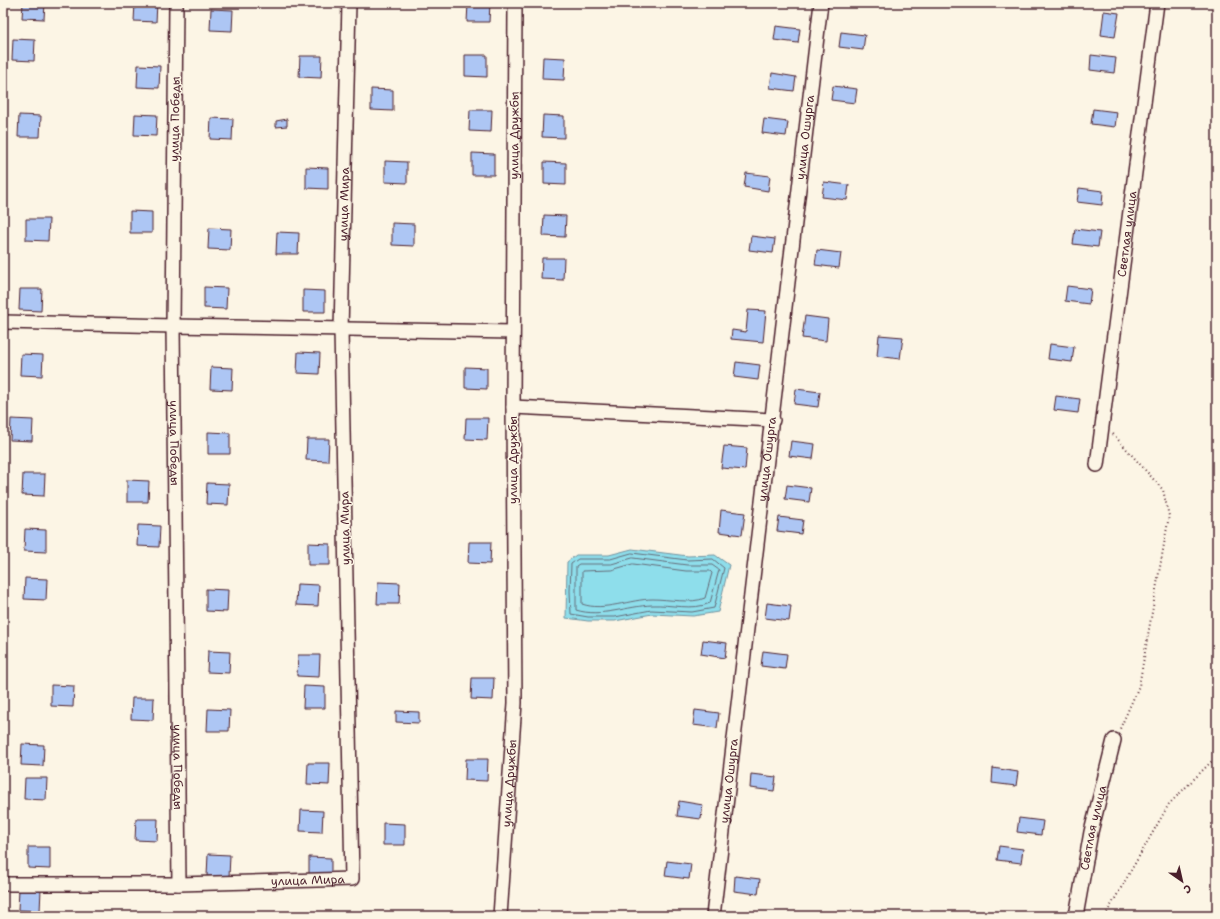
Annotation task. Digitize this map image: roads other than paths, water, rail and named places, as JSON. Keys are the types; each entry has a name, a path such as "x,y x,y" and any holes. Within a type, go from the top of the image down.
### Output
{"street":[{"name":"улица Победы","path":"176,3 173,326 179,884"},
{"name":"улица Мира","path":"179,884 352,879 341,330 349,3"},
{"name":"улица Дружбы","path":"500,916 515,703 513,332 515,3"},
{"name":"улица Ошурга","path":"713,916 773,420 821,3"},
{"name":"Светлая улица","path":"1097,465 1157,3"},
{"path":"3,322 341,330 513,332"},
{"path":"513,407 773,420"},
{"name":"Светлая улица","path":"1076,916 1091,832 1114,740"},
{"path":"3,884 179,884"}],"water":[{"path":"632,549 688,556 715,555 729,565 718,612 693,616 652,614 615,621 588,621 566,618 567,562 576,555 609,555"}]}
